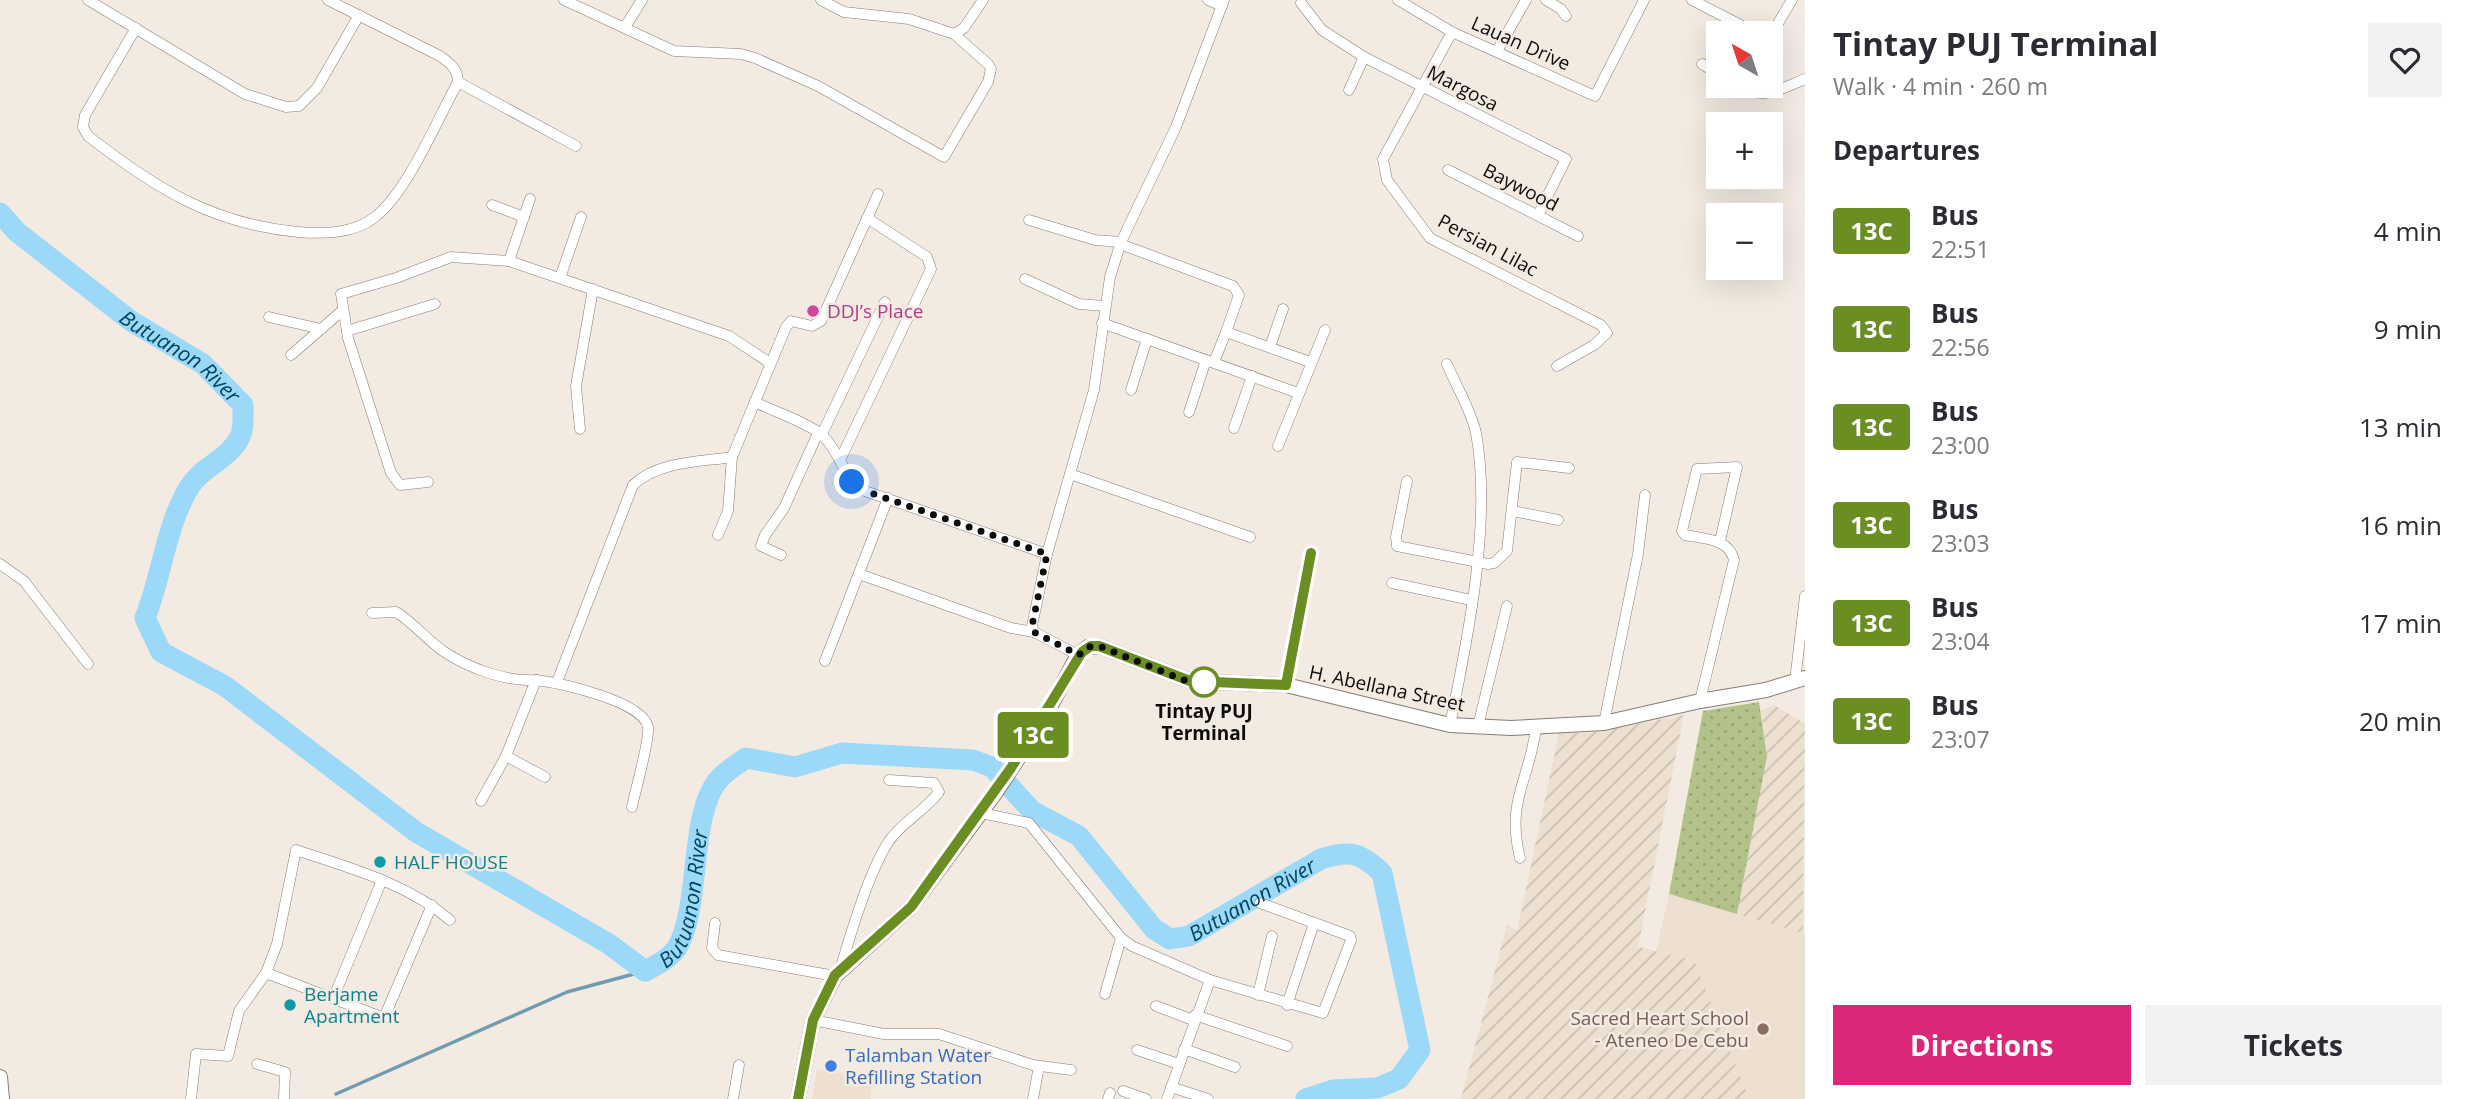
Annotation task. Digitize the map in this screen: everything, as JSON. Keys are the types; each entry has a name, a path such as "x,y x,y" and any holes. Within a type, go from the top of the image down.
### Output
{"main road":[{"name":"H. Abellana Street","path":"1083,651 1099,646 1190,681 1286,685 1450,725 1536,728 1604,723 1700,701 1766,690 1800,679"},
{"path":"798,1099 813,1020 838,971 911,907 996,792 1042,722 1083,651"},
{"path":"0,1077 2,1099"}],"street":[{"path":"89,0 244,94 286,107 299,106 317,88 359,16"},
{"path":"136,28 85,115 83,127 88,136 172,193 219,217 263,228 312,233 339,231 359,226 374,217 404,181 458,82 454,68 440,56 328,0"},
{"path":"564,0 674,51 741,54 755,58 818,86 944,157 988,82 991,69 954,34 909,19 844,12 821,0"},
{"path":"625,27 642,0"},
{"path":"954,34 964,28 983,0"},
{"path":"1034,632 1032,626 1047,554 1096,382 1104,306 1121,243 1163,159 1223,3 1208,0"},
{"name":"Lauan Drive","path":"1398,0 1452,32 1595,96 1644,0"},
{"path":"1497,51 1526,0"},
{"path":"1546,0 1561,9 1566,16"},
{"path":"1692,0 1727,21"},
{"path":"1779,21 1791,0"},
{"name":"Margosa","path":"1301,3 1322,30 1364,57 1566,159 1538,215"},
{"name":"Persian Lilac","path":"1452,32 1383,159 1387,180 1430,238 1601,325 1607,332 1602,340 1557,366"},
{"path":"1349,90 1364,57"},
{"path":"1702,64 1706,66"},
{"path":"1783,88 1805,79"},
{"path":"458,82 576,146"},
{"name":"Baywood","path":"1448,170 1578,236"},
{"path":"718,535 728,511 732,457 770,363 791,321 812,326 821,321 878,194"},
{"path":"509,261 530,199"},
{"path":"492,205 524,217"},
{"path":"560,278 581,217"},
{"path":"841,458 931,270 928,257 867,218"},
{"path":"1029,220 1095,240 1121,243 1238,290 1239,295 1226,332 1210,361 1189,412"},
{"path":"428,482 400,485 391,473 347,331 341,294 396,278 451,257 509,261 729,336 770,363"},
{"path":"1025,279 1079,304 1104,306"},
{"path":"580,429 576,386 593,289"},
{"path":"781,555 761,546 765,536 784,509 885,302"},
{"path":"347,331 435,304"},
{"path":"1270,347 1283,309"},
{"path":"291,355 343,310"},
{"path":"270,317 321,329"},
{"path":"1102,323 1298,393"},
{"path":"1278,446 1325,330"},
{"path":"1226,332 1310,362"},
{"path":"1131,390 1147,339"},
{"path":"1447,364 1475,431 1480,489 1477,563 1463,665 1450,725"},
{"path":"1234,428 1252,376"},
{"path":"755,402 820,434 841,458 852,482 865,491 1047,554"},
{"path":"556,682 633,485 644,474 662,468 732,457"},
{"path":"1407,481 1395,537 1397,546 1477,563 1494,563 1507,551 1517,462 1569,468"},
{"path":"1700,701 1734,560 1720,541 1682,533 1695,472 1700,468 1737,467 1720,541"},
{"path":"1070,474 1250,537"},
{"path":"1604,723 1638,554 1645,495"},
{"path":"825,661 888,498"},
{"path":"1513,511 1558,520"},
{"path":"0,564 24,581 88,664"},
{"path":"859,574 1083,651"},
{"path":"1392,583 1471,600"},
{"path":"1800,679 1805,596"},
{"path":"1478,726 1507,606"},
{"path":"372,613 396,612 444,652 472,666 520,681 556,682 622,704 643,716 648,728 632,807"},
{"path":"481,801 506,756 536,680"},
{"path":"1520,858 1513,824 1518,793 1532,757 1536,728"},
{"path":"506,756 545,778"},
{"path":"715,923 712,948 718,955 838,971 854,923 888,843 910,818 939,792 934,783 889,780"},
{"path":"981,813 1029,823 1121,938 1151,956 1210,980 1287,1005 1323,1013 1351,940 1348,934 1260,903"},
{"path":"191,1099 196,1054 228,1056 239,1011 266,973 277,944 296,850 382,880 432,905 450,920"},
{"path":"333,999 382,880"},
{"path":"266,973 384,1018 432,905"},
{"path":"1287,1005 1314,923"},
{"path":"1258,995 1272,936"},
{"path":"1105,994 1121,938"},
{"path":"1167,1099 1194,1018 1210,980"},
{"path":"1156,1006 1287,1046"},
{"path":"813,1020 884,1034 939,1034 1039,1066 1071,1070"},
{"path":"1184,1049 1235,1067"},
{"path":"1137,1050 1179,1064"},
{"path":"257,1064 285,1072 284,1099"},
{"path":"733,1099 739,1065"},
{"path":"1033,1099 1039,1066"},
{"path":"1171,1087 1208,1099"},
{"path":"1123,1091 1146,1099"}],"shaded area":[{"path":"1774,705 1805,724 1803,933 1737,914 1767,756 1761,710"},
{"path":"1684,715 1638,947 1694,960 1749,1099 1461,1099 1507,925 1517,931 1559,733 1590,733"},
{"name":"Sacred Heart School - Ateneo De Cebu","path":"1669,894 1805,933 1805,1099 1749,1099 1694,960 1656,951"},
{"path":"817,1069 873,1078 870,1099 812,1099"}],"green space":[{"path":"1759,702 1767,756 1737,914 1669,894 1703,711"}],"waterway":[{"name":"Butuanon River","path":"0,213 17,232 131,321 203,364 243,405 240,437 229,451 195,479 175,517 145,618 161,652 225,686 416,832 609,944 645,971 669,957 679,944 686,926 699,834 710,793 723,775 746,758 795,767 842,753 973,760 992,767 1032,811 1079,836 1154,929 1170,939 1189,936 1321,859 1340,854 1361,857 1382,873 1420,1050 1399,1079 1377,1088 1333,1090 1306,1099"},
{"path":"336,1094 567,992 645,971"}],"bus line":[{"name":"13C","path":"798,1099 813,1020 835,975 911,907 981,813 1042,722 1084,649 1099,646 1184,680 1286,685 1311,553"}],"place":[{"name":"DDJ’s Place","path":"813,311"},
{"name":"Tintay PUJ Terminal","path":"1204,682"},
{"name":"HALF HOUSE","path":"380,862"},
{"name":"Berjame Apartment","path":"290,1005"},
{"name":"Sacred Heart School - Ateneo De Cebu","path":"1763,1029"},
{"name":"Talamban Water Refilling Station","path":"831,1066"}],"route":[{"path":"852,482 865,491 1047,554 1032,626 1034,632 1079,655 1088,647 1099,646 1184,680 1204,682"}]}
